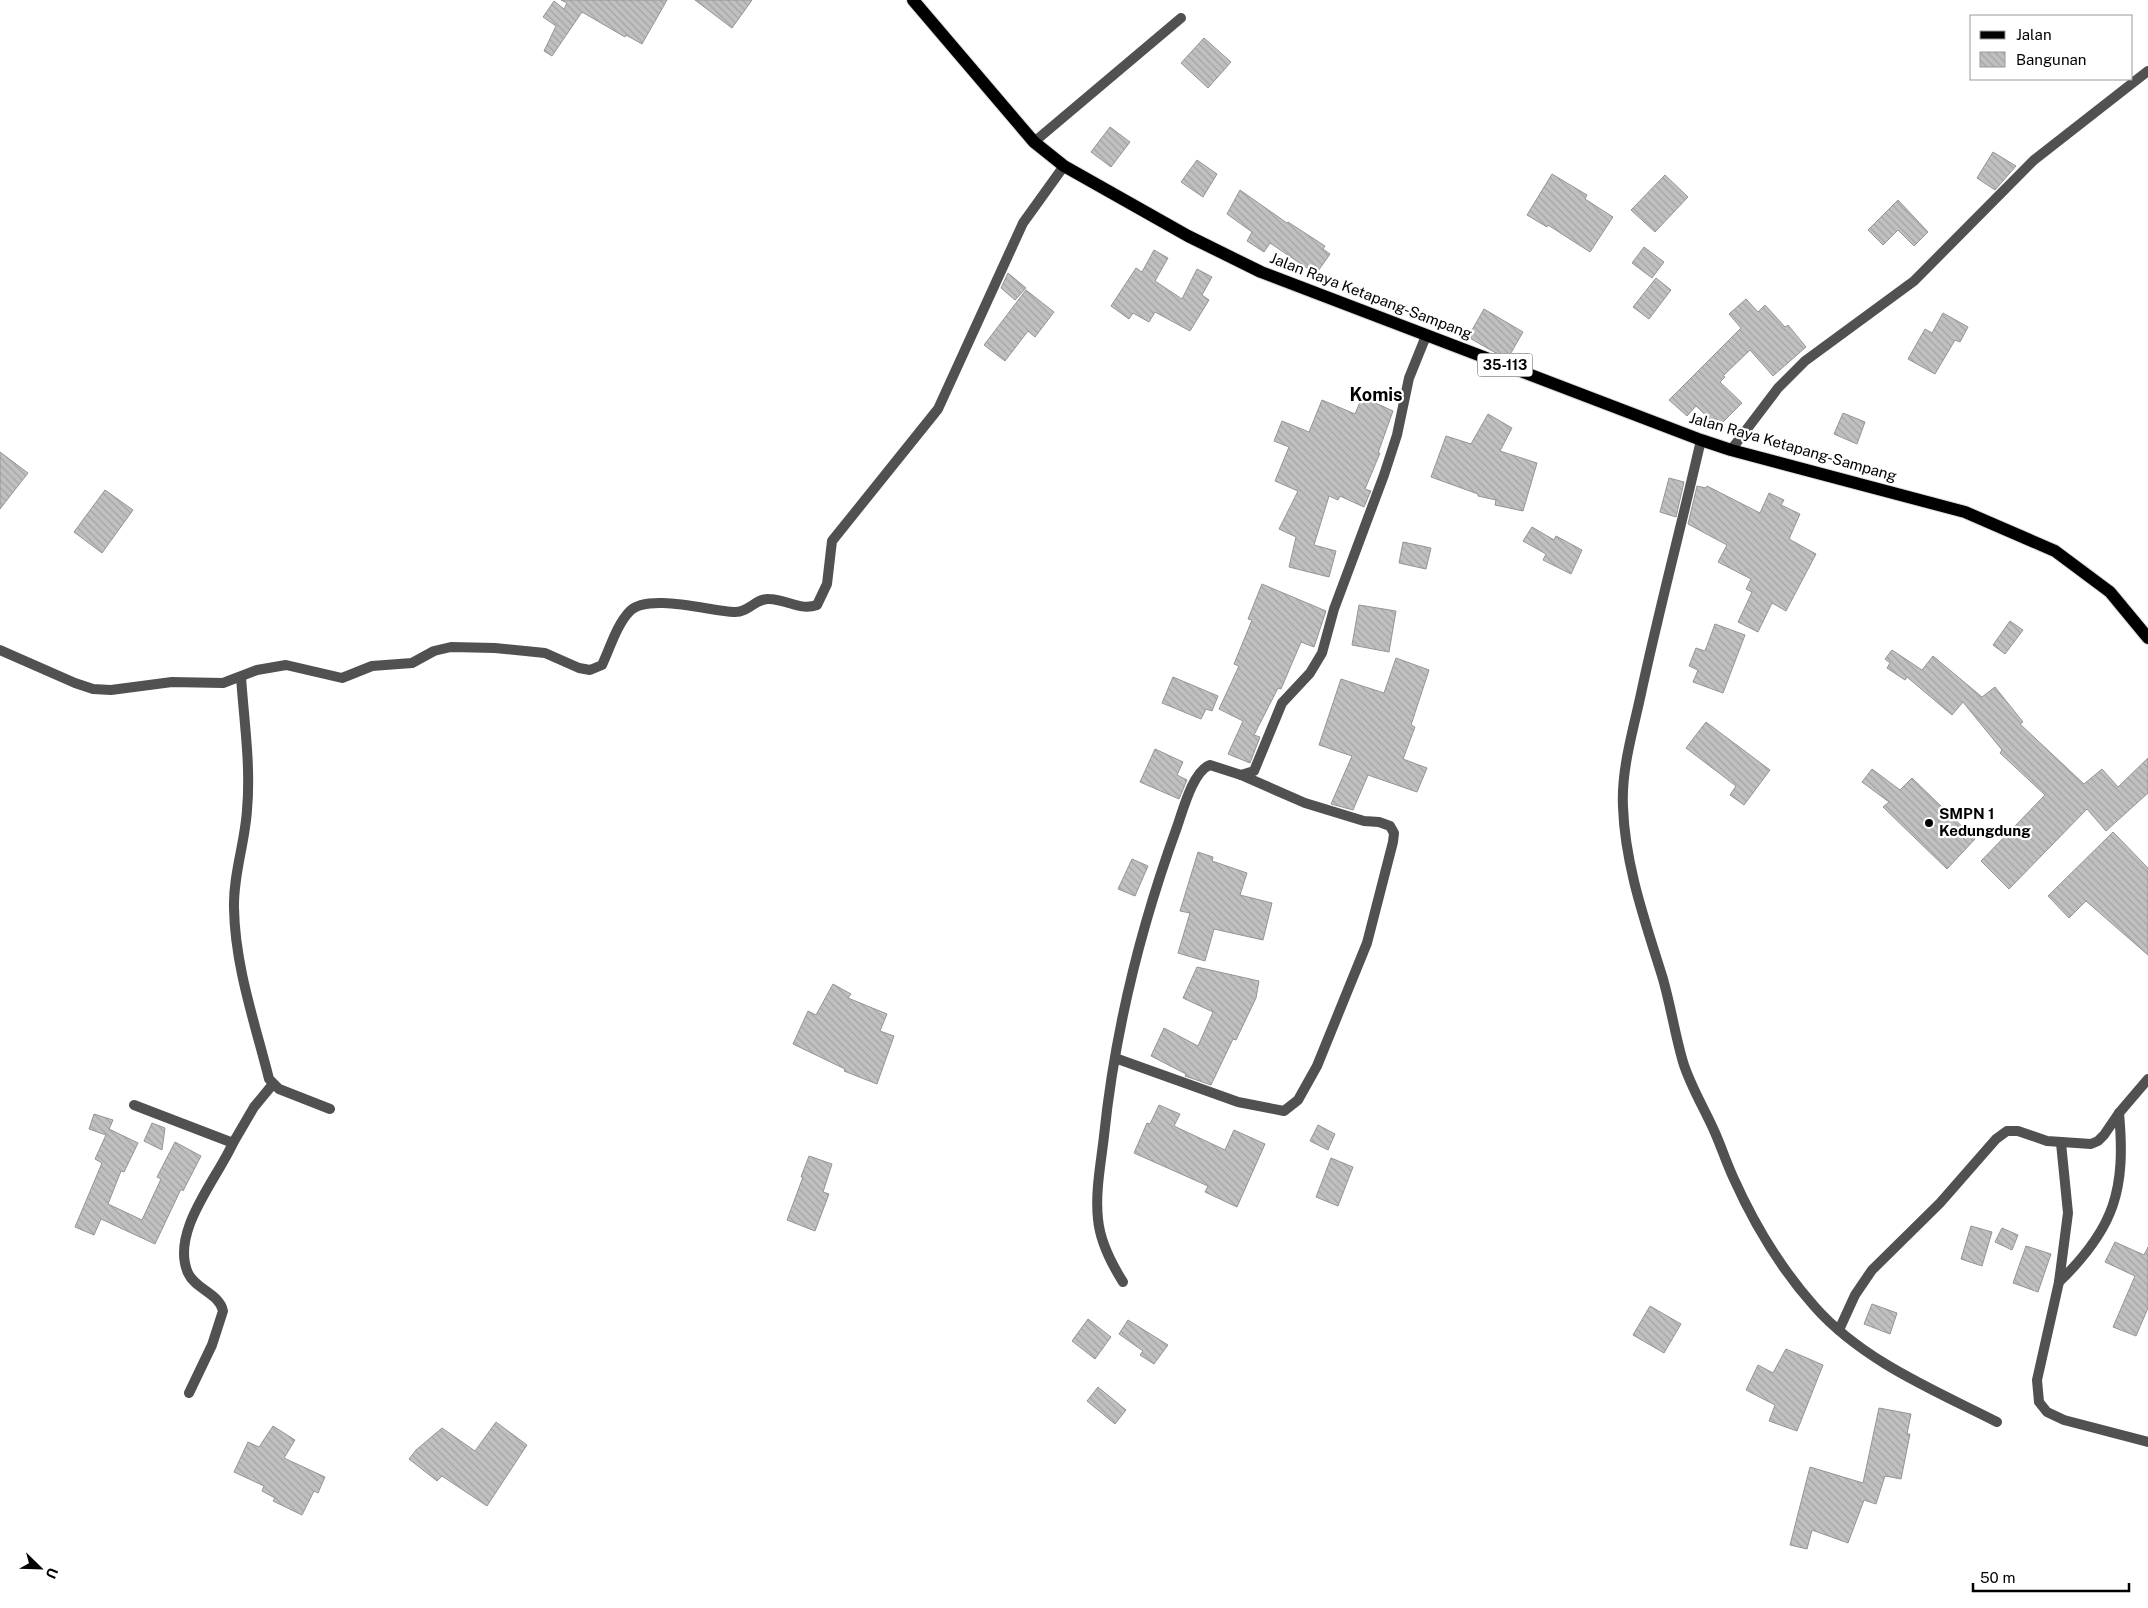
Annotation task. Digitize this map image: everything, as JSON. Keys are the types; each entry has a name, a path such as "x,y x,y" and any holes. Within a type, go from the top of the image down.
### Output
{"main road":[{"name":"Jalan Raya Ketapang-Sampang","path":"913,0 1034,142 1064,166 1188,236 1261,272 1701,440 1731,450 1965,512 2055,551 2110,592 2148,638"}],"street":[{"path":"1034,142 1181,18"},
{"path":"1731,450 1778,388 1805,361 1914,281 2034,160 2148,71"},
{"path":"0,650 74,683 93,689 127,689 172,682 223,683 264,668 286,665 342,678 372,666 412,663 434,650 450,647 494,648 545,653 579,668 590,670 602,665 617,632 631,610 650,603 675,604 706,610 737,612 750,608 763,599 771,599 802,607 817,605 827,584 832,541 938,409 1023,223 1064,166"},
{"path":"1241,776 1254,771 1257,767 1282,703 1310,673 1322,652 1334,609 1397,436 1409,378 1426,336"},
{"path":"1701,440 1681,528 1671,558 1658,613 1625,767 1623,807 1629,852 1643,915 1664,984 1683,1064 1715,1133 1732,1177 1762,1234 1790,1275 1816,1308 1839,1330 1893,1369 1997,1422"},
{"path":"241,677 248,788 247,812 237,867 234,907 237,957 269,1079 272,1084 278,1089 330,1109"},
{"path":"1115,1058 1238,1102 1284,1110 1298,1100 1317,1066 1367,943 1393,842 1394,833 1390,826 1379,822 1364,821 1305,803 1210,765 1201,770 1196,778 1160,874 1141,933 1115,1058 1101,1164 1098,1220 1103,1243 1111,1262 1123,1282"},
{"path":"1839,1330 1855,1295 1872,1270 1940,1203 1996,1138 2007,1131 2018,1131 2047,1141 2091,1144 2098,1141 2119,1112 2148,1080"},
{"path":"189,1393 212,1345 224,1311 220,1303 194,1282 187,1272 184,1252 186,1233 195,1212 225,1162 233,1143 254,1107 272,1084"},
{"path":"134,1105 233,1143"},
{"path":"2059,1282 2080,1262 2100,1235 2114,1201 2121,1174 2122,1148 2119,1112"},
{"path":"2061,1143 2068,1213 2059,1282 2037,1380 2037,1394 2042,1408 2064,1420 2148,1442"}],"building":[{"path":"561,0 667,0 642,44 626,35 625,37 582,12 552,56 544,51 556,26 543,17 554,1 564,9 567,3"},
{"path":"695,0 752,0 732,28"},
{"path":"1204,38 1231,62 1208,88 1181,63"},
{"path":"1110,127 1130,142 1111,167 1091,152"},
{"path":"1993,152 2016,166 1995,190 1977,178"},
{"path":"1197,160 1217,174 1203,197 1181,182"},
{"path":"1552,174 1587,195 1585,199 1613,217 1590,252 1548,225 1547,227 1527,215"},
{"path":"1665,175 1688,197 1655,232 1631,210"},
{"path":"1240,190 1287,223 1325,246 1323,249 1330,254 1316,274 1270,243 1264,252 1247,241 1252,232 1227,214"},
{"path":"1898,200 1928,232 1914,246 1898,230 1883,245 1868,230"},
{"path":"1644,247 1664,262 1652,278 1632,263"},
{"path":"1154,250 1168,258 1155,281 1182,299 1197,269 1212,277 1202,295 1209,300 1190,331 1155,312 1149,322 1133,313 1129,319 1111,306 1136,268 1142,272"},
{"path":"1008,273 1026,288 1015,300 1001,288"},
{"path":"1656,278 1671,290 1649,319 1633,307"},
{"path":"1026,290 1054,312 1035,337 1028,331 1005,361 984,345"},
{"path":"1746,299 1758,312 1765,305 1785,327 1788,325 1806,347 1773,376 1750,350 1723,376 1725,377 1720,382 1742,403 1718,427 1696,406 1687,416 1669,400 1741,328 1729,314"},
{"path":"1484,309 1523,332 1508,358 1468,337"},
{"path":"1943,313 1968,327 1960,342 1955,340 1935,374 1908,359 1925,329 1932,333"},
{"path":"1362,397 1393,411 1378,453 1380,453 1365,489 1371,491 1364,507 1340,496 1338,500 1329,496 1314,545 1336,551 1329,577 1289,567 1296,537 1279,529 1298,491 1275,481 1289,447 1274,441 1282,421 1309,432 1322,400 1355,414"},
{"path":"1843,413 1865,422 1857,444 1834,434"},
{"path":"1488,414 1512,428 1500,451 1537,463 1523,511 1495,505 1496,500 1478,496 1478,494 1431,477 1446,436 1471,444"},
{"path":"0,452 28,473 0,509"},
{"path":"1669,478 1684,482 1676,517 1660,512"},
{"path":"1697,486 1706,488 1707,486 1760,513 1769,493 1784,500 1781,505 1800,514 1789,539 1816,554 1786,611 1772,603 1758,632 1738,622 1752,592 1746,589 1751,579 1718,562 1727,545 1688,524"},
{"path":"105,490 133,510 102,553 74,532"},
{"path":"1532,527 1554,540 1556,536 1582,550 1571,574 1543,560 1546,554 1523,541"},
{"path":"1403,542 1431,548 1426,569 1399,563"},
{"path":"1262,584 1326,611 1314,647 1301,642 1281,689 1278,688 1254,735 1260,737 1250,763 1228,754 1243,721 1219,709 1239,666 1234,664 1252,620 1248,619"},
{"path":"1359,605 1396,611 1389,652 1352,645"},
{"path":"2010,621 2023,630 2005,654 1993,645"},
{"path":"1715,624 1745,635 1723,693 1693,682 1698,670 1689,666 1696,648 1705,651"},
{"path":"1892,650 1922,670 1933,656 1982,697 1995,687 2023,722 2020,724 2084,784 2102,769 2118,787 2148,758 2148,793 2106,831 2087,809 2009,889 1981,861 2045,795 2000,753 2002,750 1963,702 1952,715 1907,677 1905,680 1887,668 1890,663 1885,659"},
{"path":"1396,658 1429,670 1411,725 1415,727 1403,759 1427,768 1417,792 1368,775 1353,810 1331,804 1352,756 1319,745 1341,679 1384,693"},
{"path":"1173,677 1218,696 1212,711 1206,709 1201,719 1162,703"},
{"path":"1706,722 1770,770 1744,805 1730,795 1736,786 1686,748"},
{"path":"1155,749 1183,762 1177,775 1187,780 1179,799 1140,782"},
{"name":"SMPN 1 Kedungdung","path":"1872,769 1900,790 1912,778 1975,839 1947,869 1883,807 1889,802 1862,782"},
{"path":"2113,832 2148,868 2148,955 2086,901 2069,918 2048,896"},
{"path":"1198,852 1213,857 1212,861 1247,873 1240,895 1272,903 1263,940 1214,929 1205,961 1178,953 1190,913 1180,911"},
{"path":"1132,859 1148,866 1135,896 1118,889"},
{"path":"1197,967 1259,981 1256,998 1236,1040 1233,1039 1211,1085 1185,1076 1186,1074 1151,1056 1164,1028 1198,1046 1213,1012 1183,998"},
{"path":"833,984 851,994 848,998 887,1014 880,1031 894,1036 877,1084 844,1071 845,1069 793,1044 808,1011 816,1015"},
{"path":"1159,1105 1180,1114 1174,1126 1225,1150 1234,1130 1265,1144 1237,1207 1205,1192 1208,1186 1134,1153 1147,1123 1150,1124"},
{"path":"94,1114 113,1120 109,1129 138,1143 124,1172 121,1171 108,1204 142,1220 161,1179 157,1177 175,1142 201,1156 183,1191 181,1189 155,1244 101,1219 94,1235 75,1227 102,1163 95,1159 106,1135 89,1129"},
{"path":"152,1123 165,1128 162,1150 144,1141"},
{"path":"1318,1125 1335,1134 1328,1150 1310,1141"},
{"path":"809,1156 832,1164 823,1192 829,1194 815,1231 787,1220"},
{"path":"1331,1158 1353,1167 1338,1206 1316,1197"},
{"path":"1971,1226 1992,1232 1982,1266 1961,1259"},
{"path":"2002,1228 2018,1235 2012,1250 1995,1242"},
{"path":"2115,1242 2144,1255 2148,1247 2148,1308 2136,1336 2113,1327 2135,1276 2105,1262"},
{"path":"2026,1246 2051,1254 2038,1292 2013,1283"},
{"path":"1872,1304 1897,1313 1890,1334 1864,1324"},
{"path":"1650,1306 1681,1324 1664,1353 1633,1335"},
{"path":"1088,1319 1111,1337 1095,1359 1072,1341"},
{"path":"1128,1320 1168,1345 1154,1364 1140,1355 1143,1351 1119,1334"},
{"path":"1786,1349 1823,1365 1797,1431 1769,1421 1775,1405 1746,1390 1758,1365 1773,1373"},
{"path":"1098,1387 1126,1410 1115,1424 1087,1401"},
{"path":"1879,1408 1911,1414 1907,1434 1910,1434 1901,1479 1885,1476 1876,1504 1864,1500 1848,1543 1812,1530 1807,1549 1790,1545 1810,1467 1863,1483"},
{"path":"496,1422 527,1445 487,1506 442,1476 437,1481 409,1459 416,1450 442,1428 475,1451"},
{"path":"273,1426 295,1440 284,1458 325,1477 318,1493 314,1491 302,1515 273,1501 275,1498 262,1491 264,1486 234,1472 248,1442 259,1447"}],"place":[{"name":"SMPN 1 Kedungdung","path":"1929,823"}],"district":[{"name":"Komis","path":"1376,395"}]}
